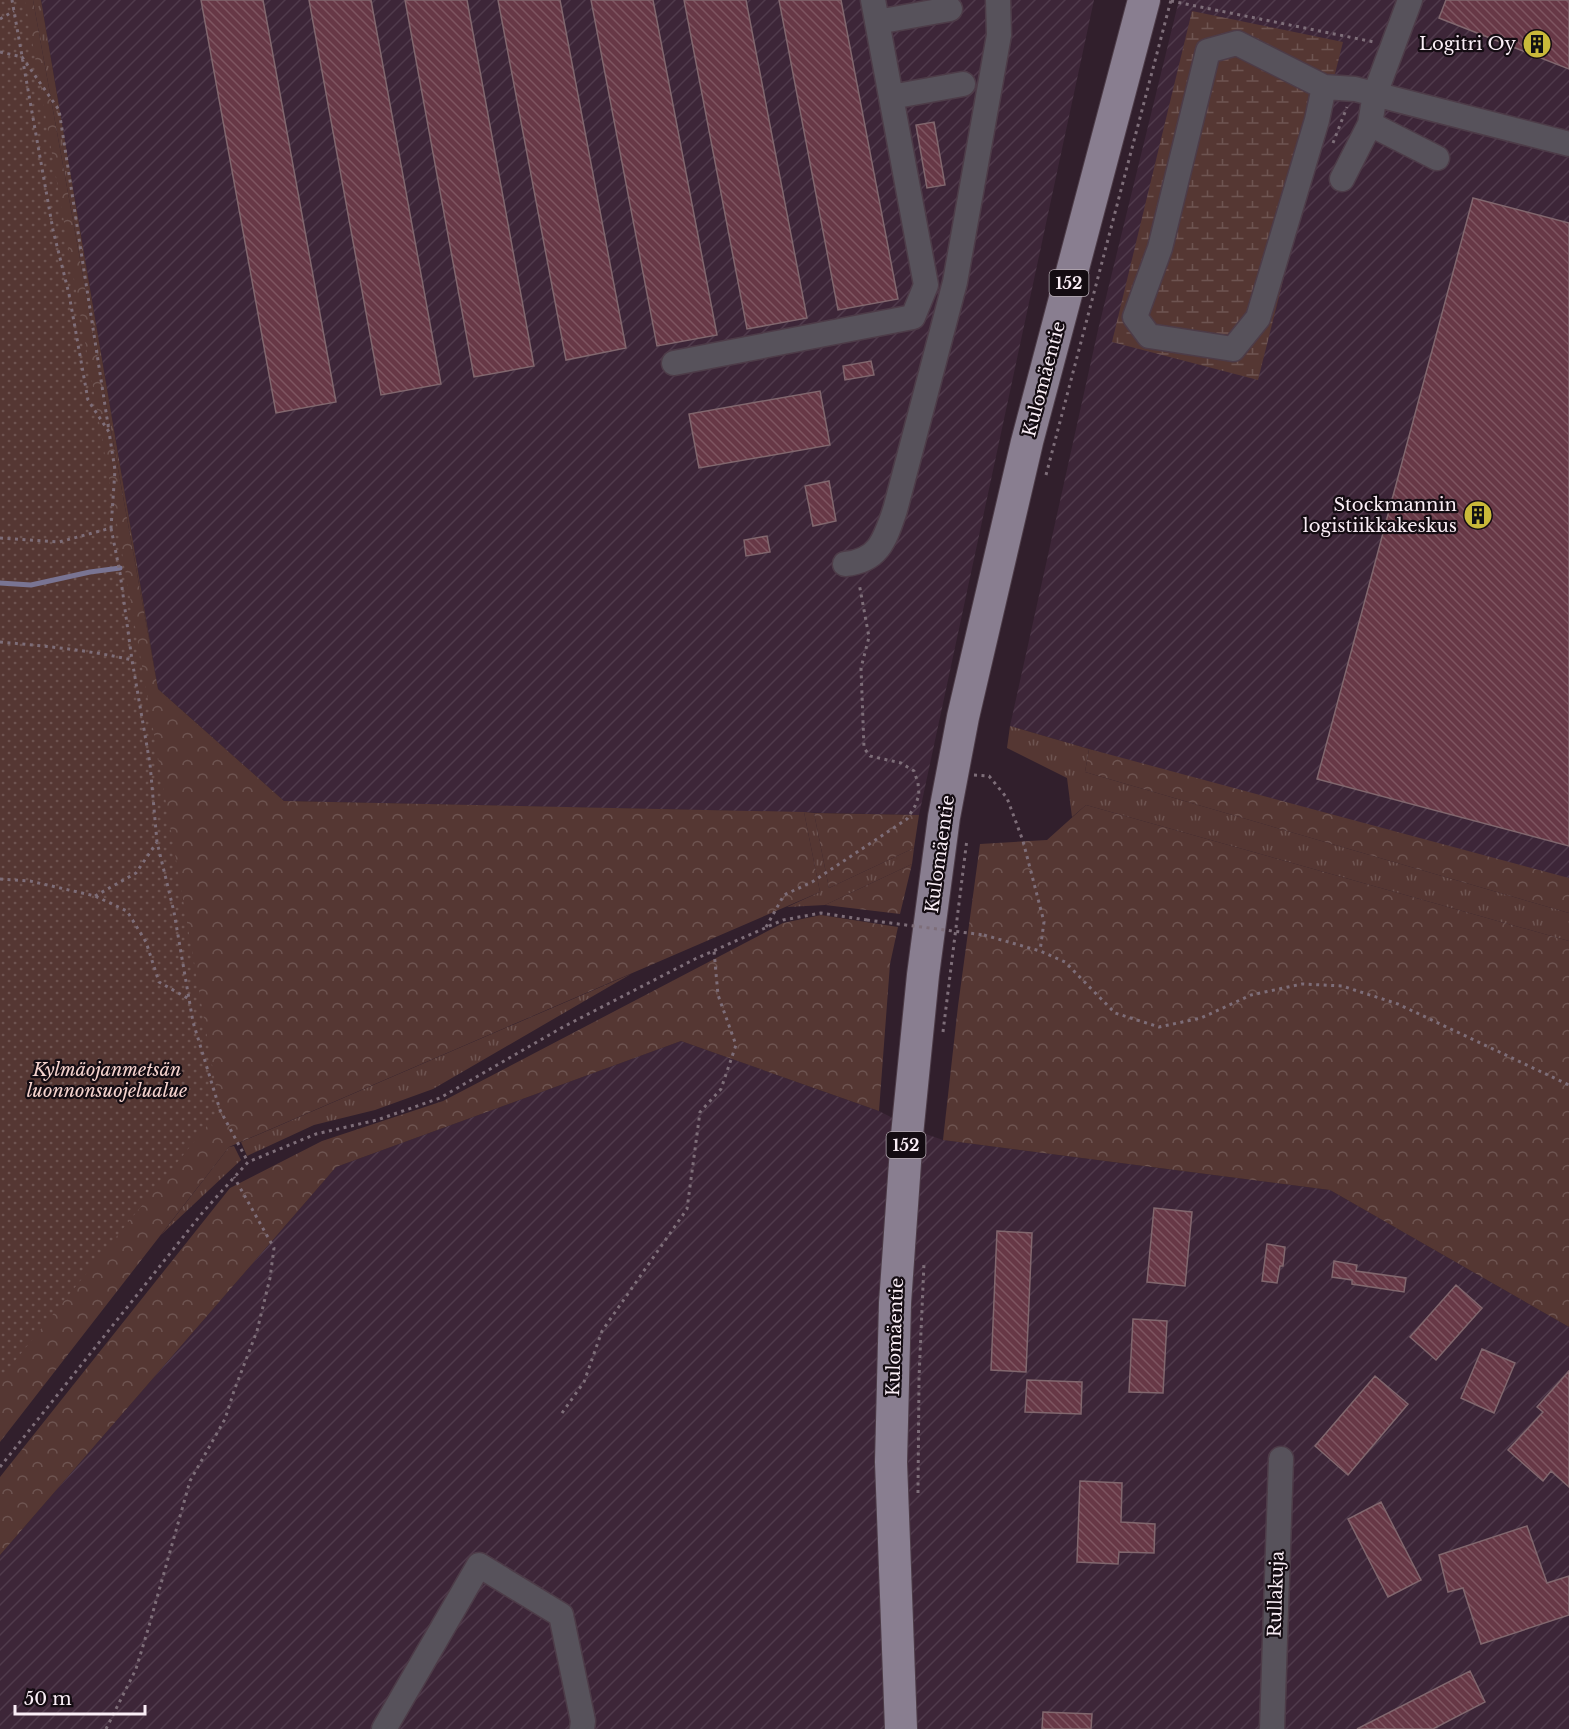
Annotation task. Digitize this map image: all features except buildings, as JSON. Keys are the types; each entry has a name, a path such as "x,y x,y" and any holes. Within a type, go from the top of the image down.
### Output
{"main road":[{"name":"Kulomäentie","path":"901,1729 891,1462 895,1303 907,1135 923,975 944,817 969,777 963,717 1025,453 1162,0"}],"street":[{"path":"850,564 873,555 886,538 955,282 999,35 998,0"},
{"path":"1342,179 1370,124 1376,94 1410,0"},
{"path":"674,363 913,317 926,285 875,11 950,9"},
{"path":"1324,87 1317,120 1258,318 1233,349 1149,336 1135,317 1160,248 1208,51 1237,43 1324,87 1349,88 1376,94 1569,144"},
{"path":"891,97 963,84"},
{"path":"1370,124 1437,158"},
{"name":"Rullakuja","path":"1272,1729 1281,1459"},
{"path":"384,1729 478,1566 561,1615 583,1721 582,1729"}],"path":[{"path":"12,0 53,230 69,294 88,400 109,432"},
{"path":"1044,483 1162,0 1374,42"},
{"path":"0,19 15,10"},
{"path":"0,52 22,57 59,110 115,470 111,528 150,764 157,842 174,912 193,1022 220,1110 248,1162"},
{"path":"0,538 59,542 111,528"},
{"path":"765,928 784,895 812,882 907,819 919,795 914,771 902,763 870,756 864,748 861,668 869,637 850,564"},
{"path":"0,642 112,655 132,660"},
{"path":"969,777 989,776 1007,798 1023,841 1044,922 1040,951"},
{"path":"942,1042 968,837"},
{"path":"94,896 136,873 157,842"},
{"path":"0,879 30,881 94,896 128,911 146,942 159,982 189,999"},
{"path":"0,1467 203,1212 248,1162 316,1134 377,1120 440,1098 563,1027 714,951 783,920 821,913 984,935 1040,951 1065,962 1115,1013 1159,1027 1201,1018 1251,995 1302,984 1342,986 1398,1004 1569,1085"},
{"path":"562,1413 584,1382 602,1331 687,1209 700,1112 721,1089 736,1045 718,994 714,951"},
{"path":"106,1729 135,1669 190,1481 225,1419 257,1331 270,1278 274,1248 234,1178"},
{"path":"918,1494 919,1377 924,1254"}],"shaded area":[{"path":"41,0 1094,0 919,815 284,801 158,689"},
{"path":"1179,0 1569,0 1569,879 1226,789 1010,726 1098,330"},
{"path":"681,1041 879,1111 920,1132 943,1140 1330,1190 1569,1327 1569,1729 0,1729 0,1555 336,1167"}],"green space":[{"path":"0,0 33,0 158,689 284,801 804,812 820,892 229,1147 0,1442"},
{"name":"Kylmäojanmetsän luonnonsuojelualue","path":"0,0 25,0 220,1110 0,1379"},
{"path":"33,0 41,0 158,689"},
{"path":"1192,11 1343,42 1258,380 1112,342"},
{"path":"1010,726 1089,749 1085,772 1569,913 1569,941 1086,805 1072,817 1067,778 1007,748"},
{"path":"1089,749 1569,878 1569,913 1085,772"},
{"path":"1086,805 1569,941 1569,1327 1330,1190 943,1140 980,844 1047,840"},
{"path":"804,812 814,813 829,888 914,848 912,864 825,905 787,907 820,892"},
{"path":"814,813 919,815 914,848 829,888"},
{"path":"912,864 900,914 825,905"},
{"path":"821,915 898,927 890,964 879,1111 681,1041 336,1167 0,1555 0,1477 230,1188 322,1141 443,1101 783,923"},
{"path":"631,974 433,1089 375,1110 314,1125 247,1156 241,1142"},
{"path":"234,1146 241,1160 161,1235 229,1147"}],"waterway":[{"path":"0,583 31,585 120,568"}],"place":[{"name":"Logitri Oy","path":"1537,44"},
{"name":"Stockmannin logistiikkakeskus","path":"1478,515"}]}
